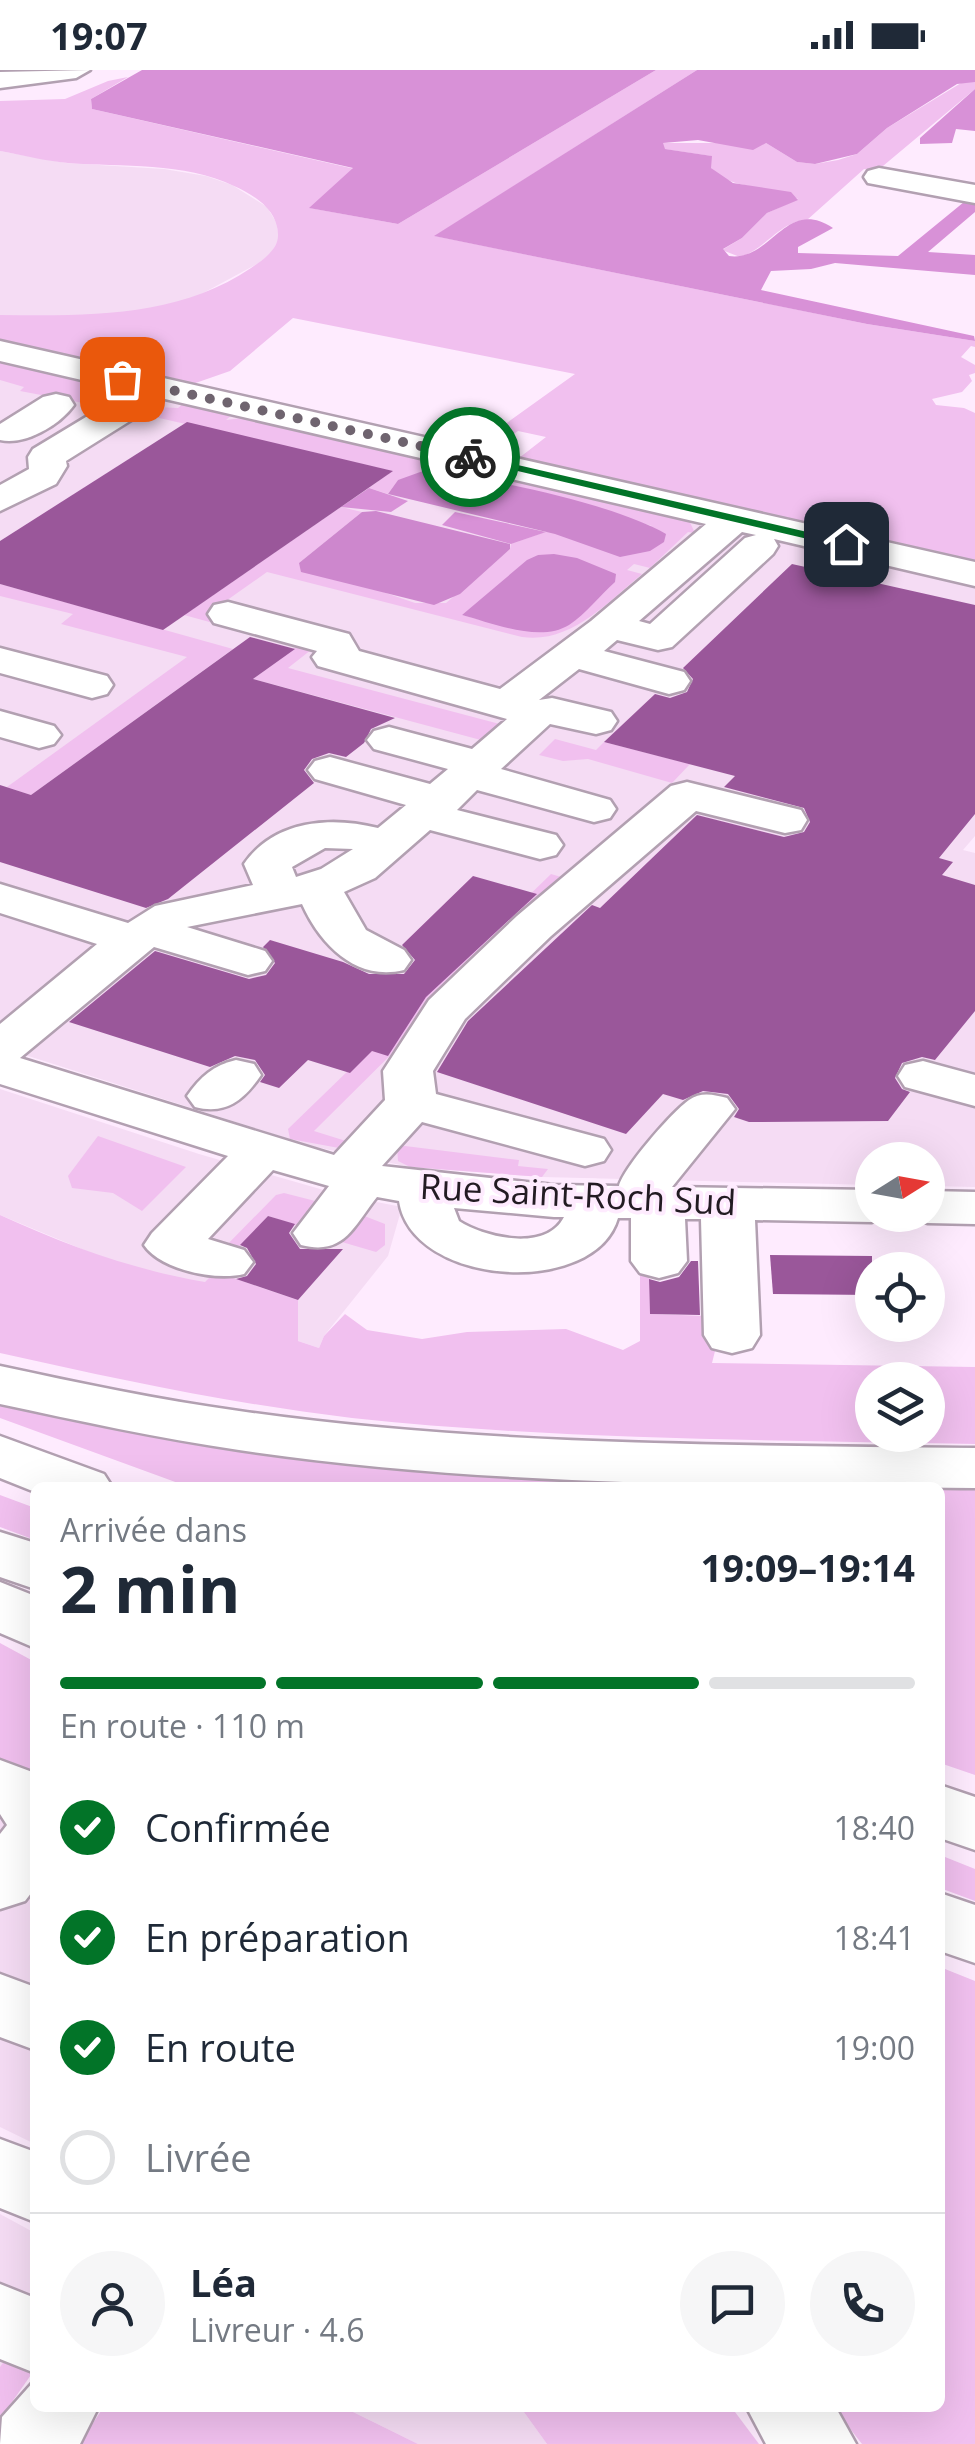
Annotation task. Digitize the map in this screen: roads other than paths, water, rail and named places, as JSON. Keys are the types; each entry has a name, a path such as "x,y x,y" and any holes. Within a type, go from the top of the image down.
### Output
{"main road":[{"path":"0,80 76,70"},
{"path":"879,177 975,194"},
{"path":"0,351 778,528 974,593"},
{"path":"3,523 42,476 48,466 46,457 160,388"},
{"path":"4,434 56,405"},
{"path":"72,441 118,452"},
{"path":"520,709 570,655 736,518"},
{"path":"607,628 658,638 778,528"},
{"path":"228,614 335,643 339,652 333,657 520,709 552,711 596,721"},
{"path":"570,655 684,667 607,628"},
{"path":"0,660 92,685"},
{"path":"387,960 360,950 343,938 298,889 267,864 298,839 347,833 390,845 531,721 520,709"},
{"path":"330,770 460,784 572,816 460,784 390,740"},
{"path":"320,1232 354,1177 412,1104 408,1071 446,1010 534,926 687,795 785,820"},
{"path":"43,1128 38,1048 142,935 168,917 298,889"},
{"path":"0,898 248,960"},
{"name":"Rue Saint-Roch Sud","path":"38,1048 210,1098 263,1150 354,1177 425,1190 426,1210 440,1233 458,1244 504,1254 541,1253 574,1243 620,1189"},
{"path":"923,1076 975,1091"},
{"name":"Rue Saint-Roch Sud","path":"412,1104 620,1189 727,1204 855,1206"},
{"path":"659,1261 620,1189 647,1179 709,1109"},
{"path":"226,1262 171,1245 263,1150"},
{"path":"727,1204 732,1335"},
{"path":"945,1207 975,1208"},
{"path":"0,1385 170,1419 386,1447 606,1462 975,1468"},
{"path":"0,1456 67,1482"},
{"path":"0,1553 30,1565"},
{"path":"0,1604 30,1621"},
{"path":"0,1786 24,1797 30,1805"},
{"path":"945,1812 975,1824"},
{"path":"0,1882 30,1845"},
{"path":"945,1923 975,1935"},
{"path":"0,2003 30,2018"},
{"path":"0,2318 30,2334"},
{"path":"31,2444 55,2412"},
{"path":"790,2412 814,2444"}]}
